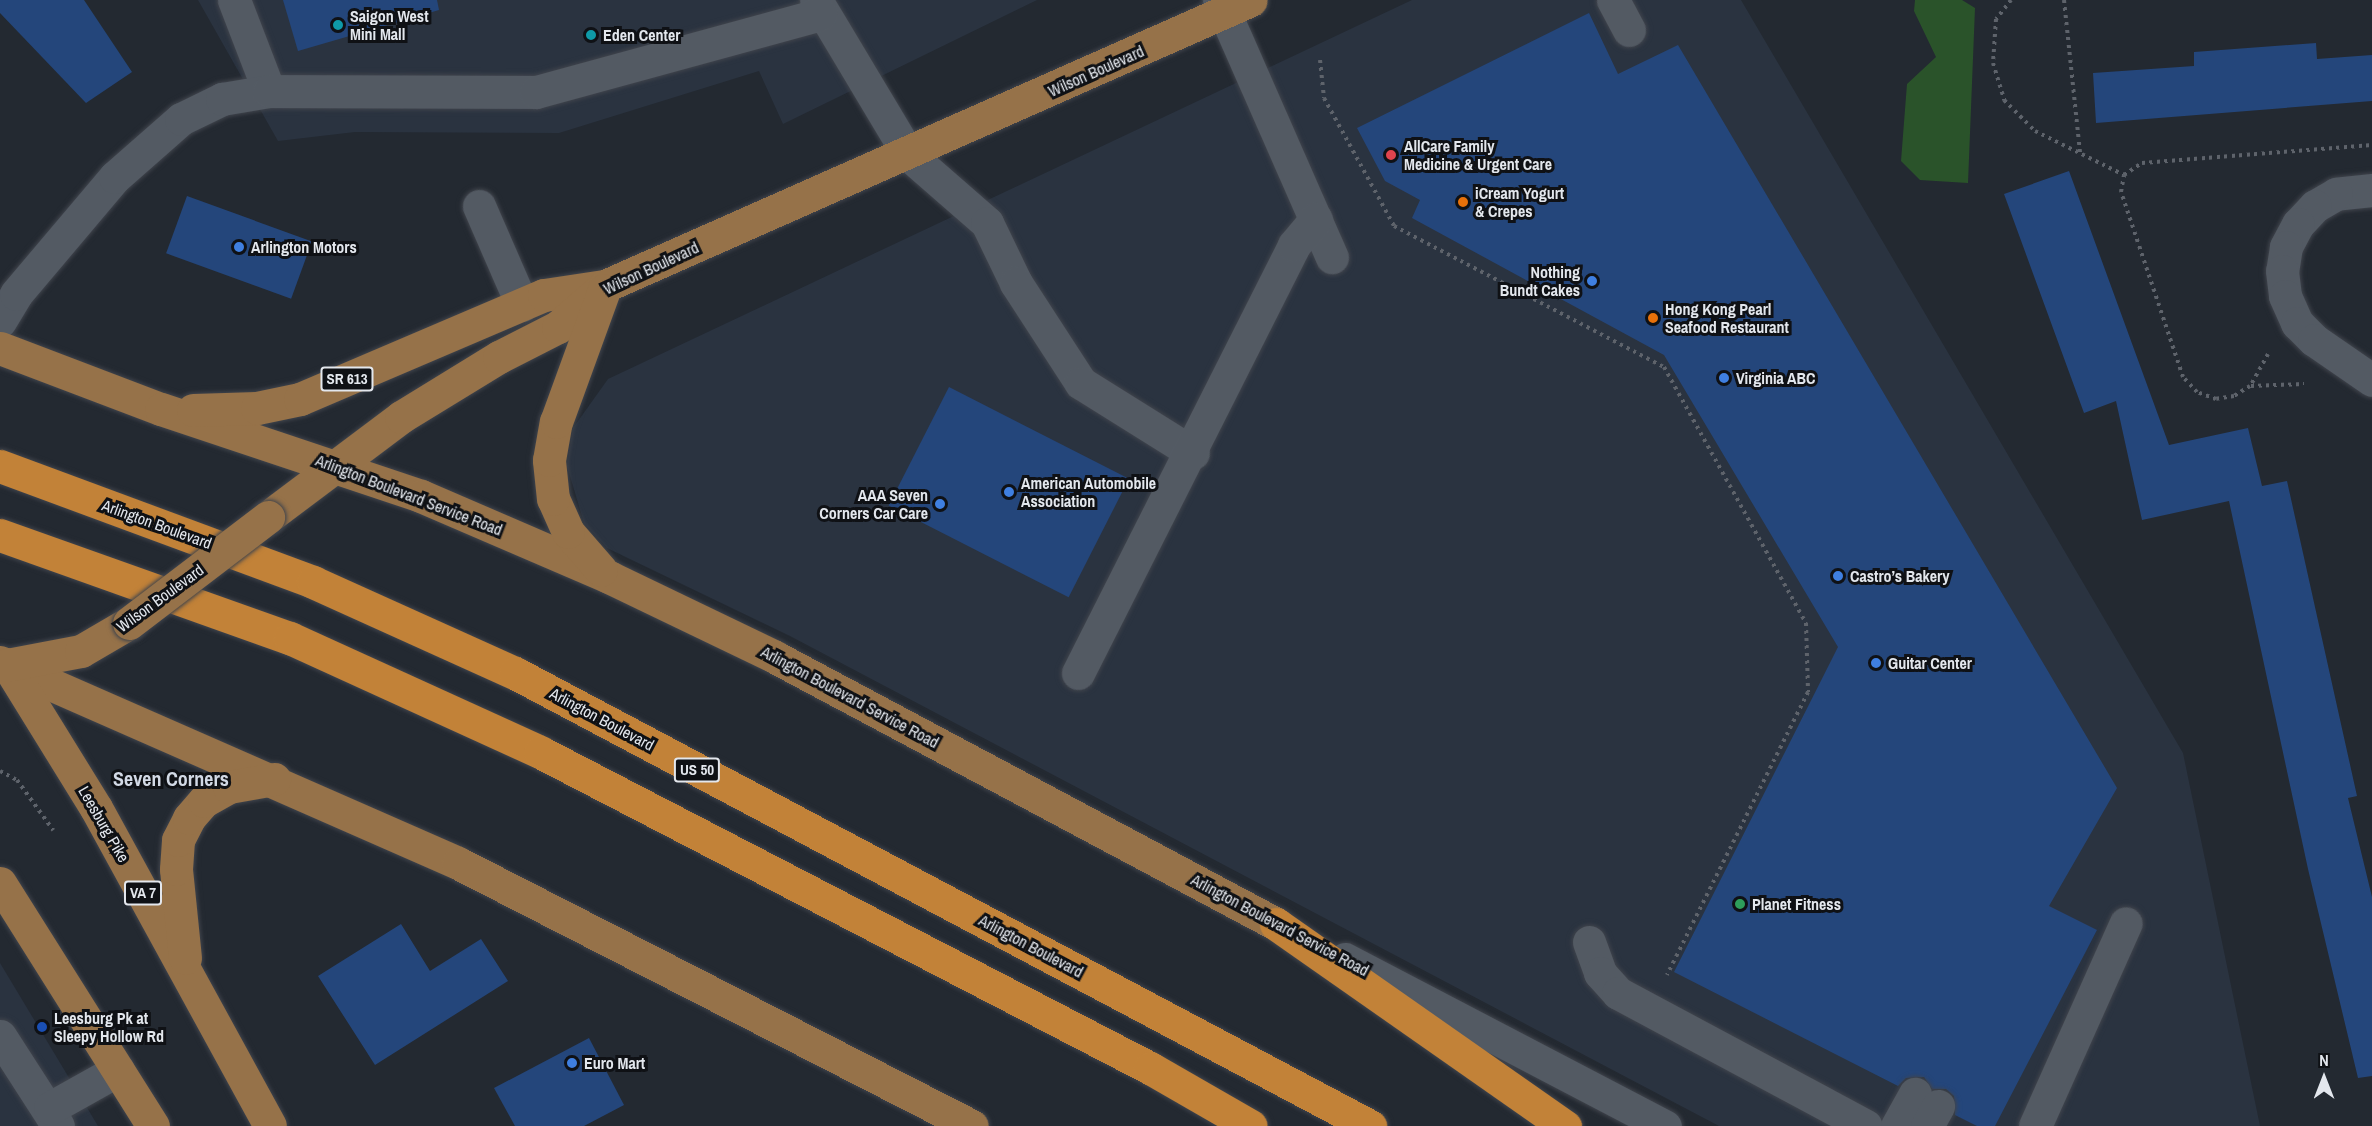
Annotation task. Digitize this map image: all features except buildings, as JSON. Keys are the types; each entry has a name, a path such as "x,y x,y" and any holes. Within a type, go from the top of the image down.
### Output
{"highway":[{"name":"Arlington Boulevard","path":"0,466 313,582 515,674 1370,1126"},
{"path":"0,536 290,638 540,752 1150,1068 1251,1126"},
{"path":"1276,924 1565,1126"}],"main road":[{"name":"Wilson Boulevard","path":"2,660 81,651 129,623 335,465 453,385 558,327 605,286 908,154 1231,5"},
{"name":"SR 613","path":"161,409 221,411 300,399 544,295 605,286"},
{"path":"605,286 556,422 549,460 553,499 568,532 609,577"},
{"name":"Arlington Boulevard Service Road","path":"0,348 161,409 335,465 609,577 775,657 1276,924"},
{"path":"2,660 126,721 274,778 458,863 972,1126"},
{"name":"Leesburg Pike","path":"2,660 96,808 270,1126"},
{"path":"186,972 178,840 204,801 230,787 274,778"},
{"path":"0,882 153,1126"}],"street":[{"path":"234,0 269,91"},
{"path":"1613,0 1629,30"},
{"path":"1231,5 1332,257"},
{"path":"0,321 16,294 152,141 203,107 269,91 536,92 818,7 908,154 987,223 1016,283 1081,383 1193,453"},
{"path":"2372,190 2336,195 2315,206 2298,224 2286,247 2282,271 2285,296 2297,323 2314,340 2372,380"},
{"path":"479,206 522,305"},
{"path":"1078,673 1193,453 1294,245 1316,219"},
{"path":"2035,1126 2126,923"},
{"name":"Arlington Boulevard Service Road","path":"1276,924 1665,1126"},
{"path":"1589,942 1600,973 1618,993 1866,1126"},
{"path":"0,1036 54,1117 118,1070"},
{"path":"1897,1126 1926,1109"}],"path":[{"path":"2012,0 1996,20 1993,63 2004,100 2035,131 2124,175"},
{"path":"2064,0 2079,153"},
{"path":"1320,60 1324,98 1394,226 1664,367 1806,623 1808,692 1665,981"},
{"path":"2304,384 2250,386 2216,399 2197,392 2182,377 2121,192 2124,175 2142,163 2372,145"},
{"path":"2250,386 2268,354"},
{"path":"0,771 17,780 53,830"}],"shaded area":[{"name":"Eden Center","path":"198,0 1037,0 783,124 759,71 559,133 355,132 278,141"},
{"path":"1412,0 1741,0 2183,753 2260,1126 1719,1126 790,636 607,548 584,523 567,466 573,428 608,379"},
{"path":"0,963 98,1126 0,1126"}],"green space":[{"path":"1915,0 1962,0 1975,8 1968,183 1920,180 1901,161 1907,84 1936,57 1914,11"}],"place":[{"name":"Saigon West Mini Mall","path":"338,25"},
{"name":"Eden Center","path":"591,35"},
{"name":"AllCare Family Medicine & Urgent Care","path":"1391,155"},
{"name":"iCream Yogurt & Crepes","path":"1463,202"},
{"name":"Arlington Motors","path":"239,247"},
{"name":"Nothing Bundt Cakes","path":"1592,281"},
{"name":"Hong Kong Pearl Seafood Restaurant","path":"1653,318"},
{"name":"Virginia ABC","path":"1724,378"},
{"name":"American Automobile Association","path":"1009,492"},
{"name":"AAA Seven Corners Car Care","path":"940,504"},
{"name":"Castro’s Bakery","path":"1838,576"},
{"name":"Guitar Center","path":"1876,663"},
{"name":"Planet Fitness","path":"1740,904"},
{"name":"Leesburg Pk at Sleepy Hollow Rd","path":"42,1027"},
{"name":"Euro Mart","path":"572,1063"}],"district":[{"name":"Seven Corners","path":"171,778"}]}
